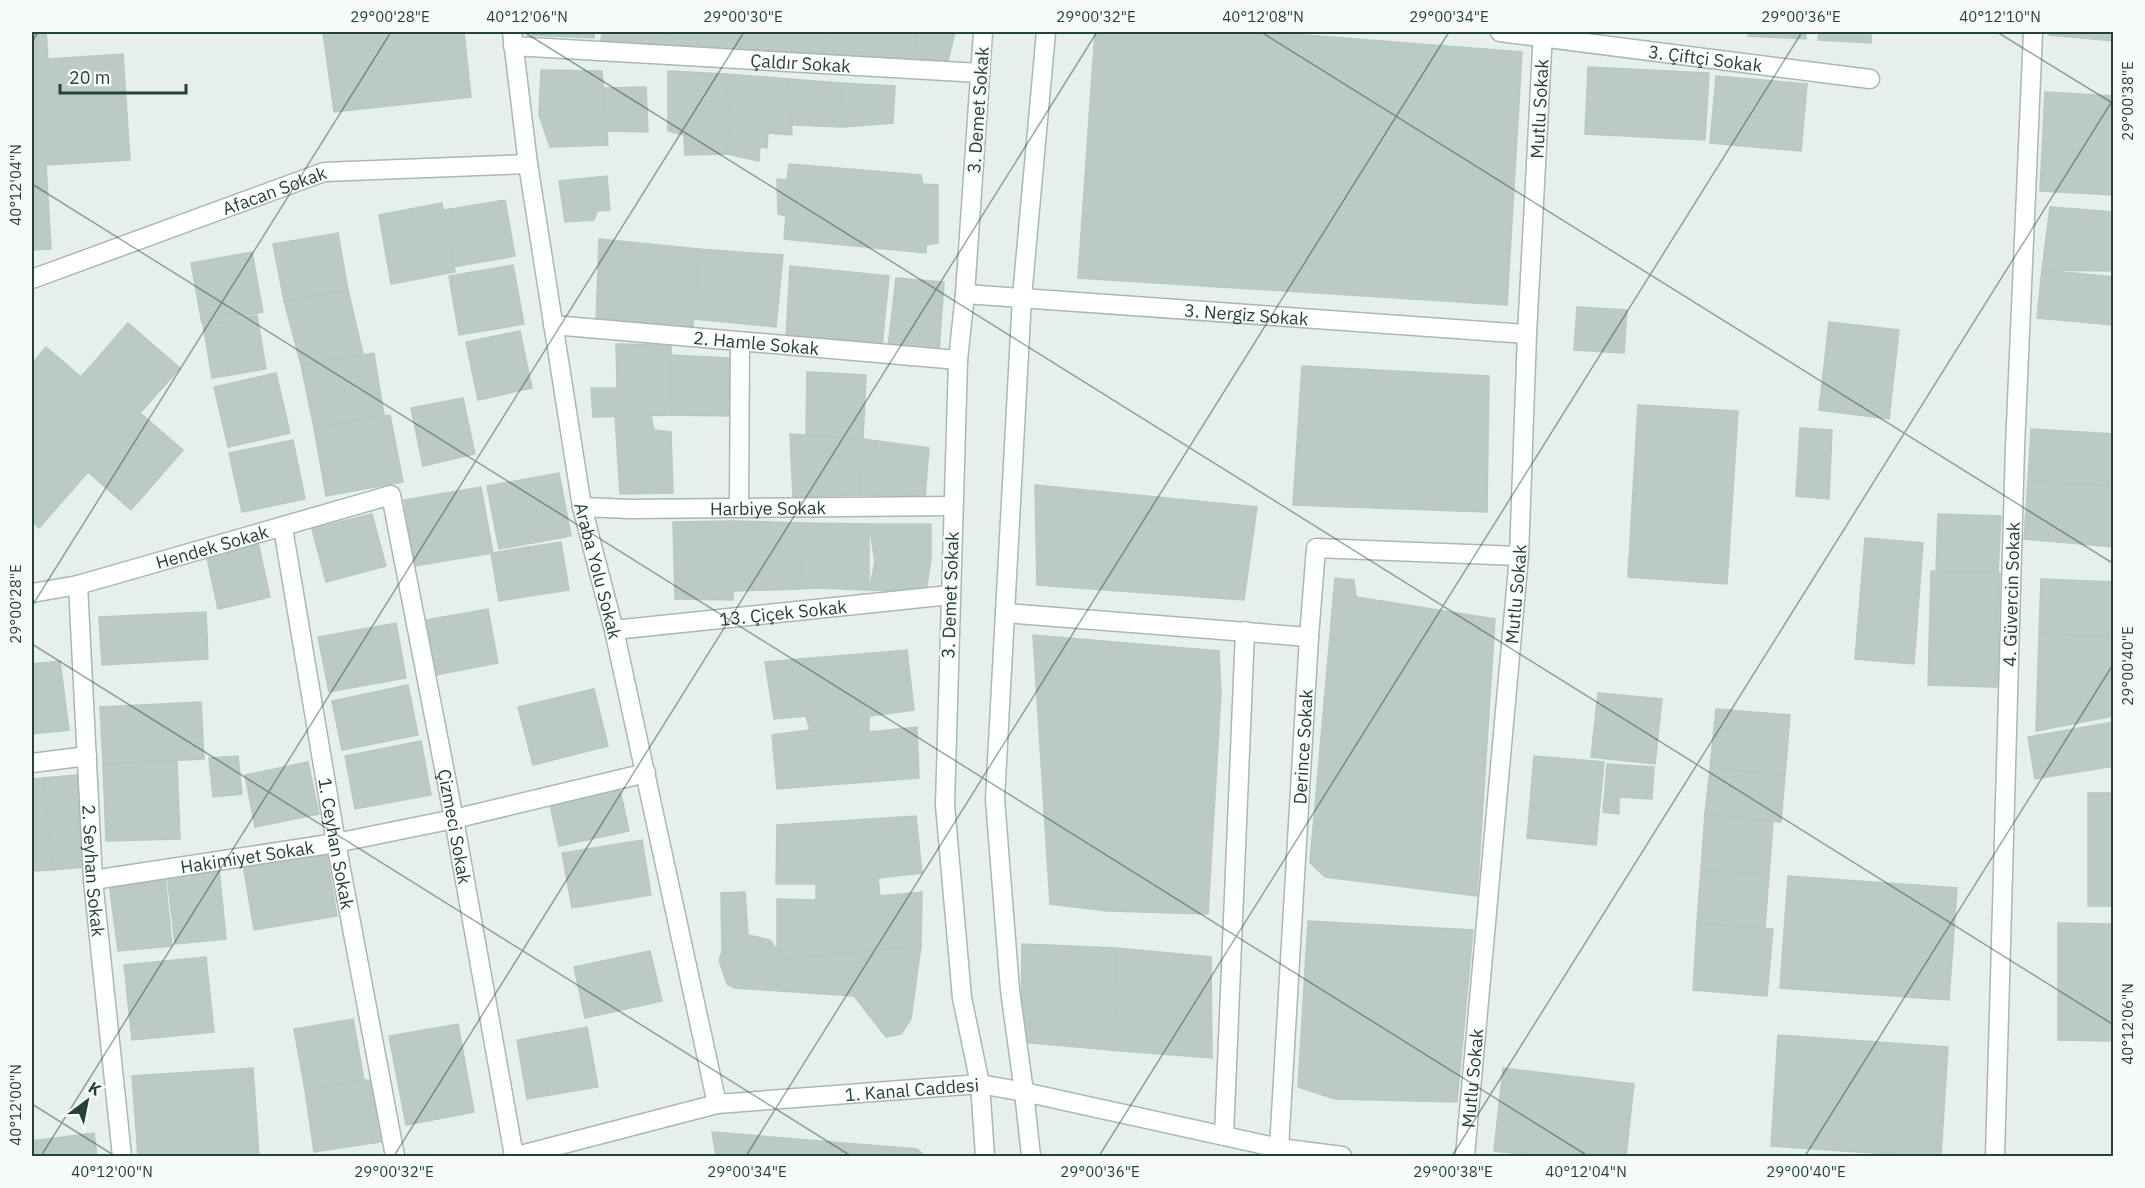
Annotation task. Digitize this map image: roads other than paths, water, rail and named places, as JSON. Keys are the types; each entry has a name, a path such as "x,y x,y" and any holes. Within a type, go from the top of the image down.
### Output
{"street":[{"name":"3. Demet Sokak","path":"983,32 965,294 958,360 945,805 962,998 980,1084 985,1156"},
{"path":"1031,1156 1010,990 995,799 1022,297 1046,32"},
{"name":"3. Çiftçi Sokak","path":"1500,32 1543,34 1870,79"},
{"name":"4. Güvercin Sokak","path":"1995,1156 2015,447 2033,32"},
{"name":"Mutlu Sokak","path":"1465,1156 1519,556 1527,334 1543,34"},
{"name":"Çaldır Sokak","path":"512,39 980,73"},
{"name":"Araba Yolu Sokak","path":"512,39 528,164 582,507 614,630 717,1104"},
{"name":"Afacan Sokak","path":"32,279 324,172 528,164"},
{"name":"3. Nergiz Sokak","path":"965,294 1527,334"},
{"name":"2. Hamle Sokak","path":"553,325 958,360"},
{"path":"739,508 740,341"},
{"name":"Hendek Sokak","path":"32,593 78,585 392,495"},
{"name":"Çizmeci Sokak","path":"392,495 515,1156"},
{"name":"Harbiye Sokak","path":"582,507 630,509 953,506"},
{"name":"1. Ceyhan Sokak","path":"283,528 336,843 395,1156"},
{"name":"Derince Sokak","path":"1279,1148 1316,548 1519,556"},
{"name":"2. Seyhan Sokak","path":"78,585 93,880 122,1156"},
{"name":"13. Çiçek Sokak","path":"614,630 950,595"},
{"path":"1005,613 1309,637"},
{"path":"1224,1136 1245,631"},
{"path":"32,763 87,756"},
{"name":"Hakimiyet Sokak","path":"93,880 336,843 454,819 646,773"},
{"name":"1. Kanal Caddesi","path":"515,1156 717,1104 980,1084 1279,1148 1342,1156"}]}
